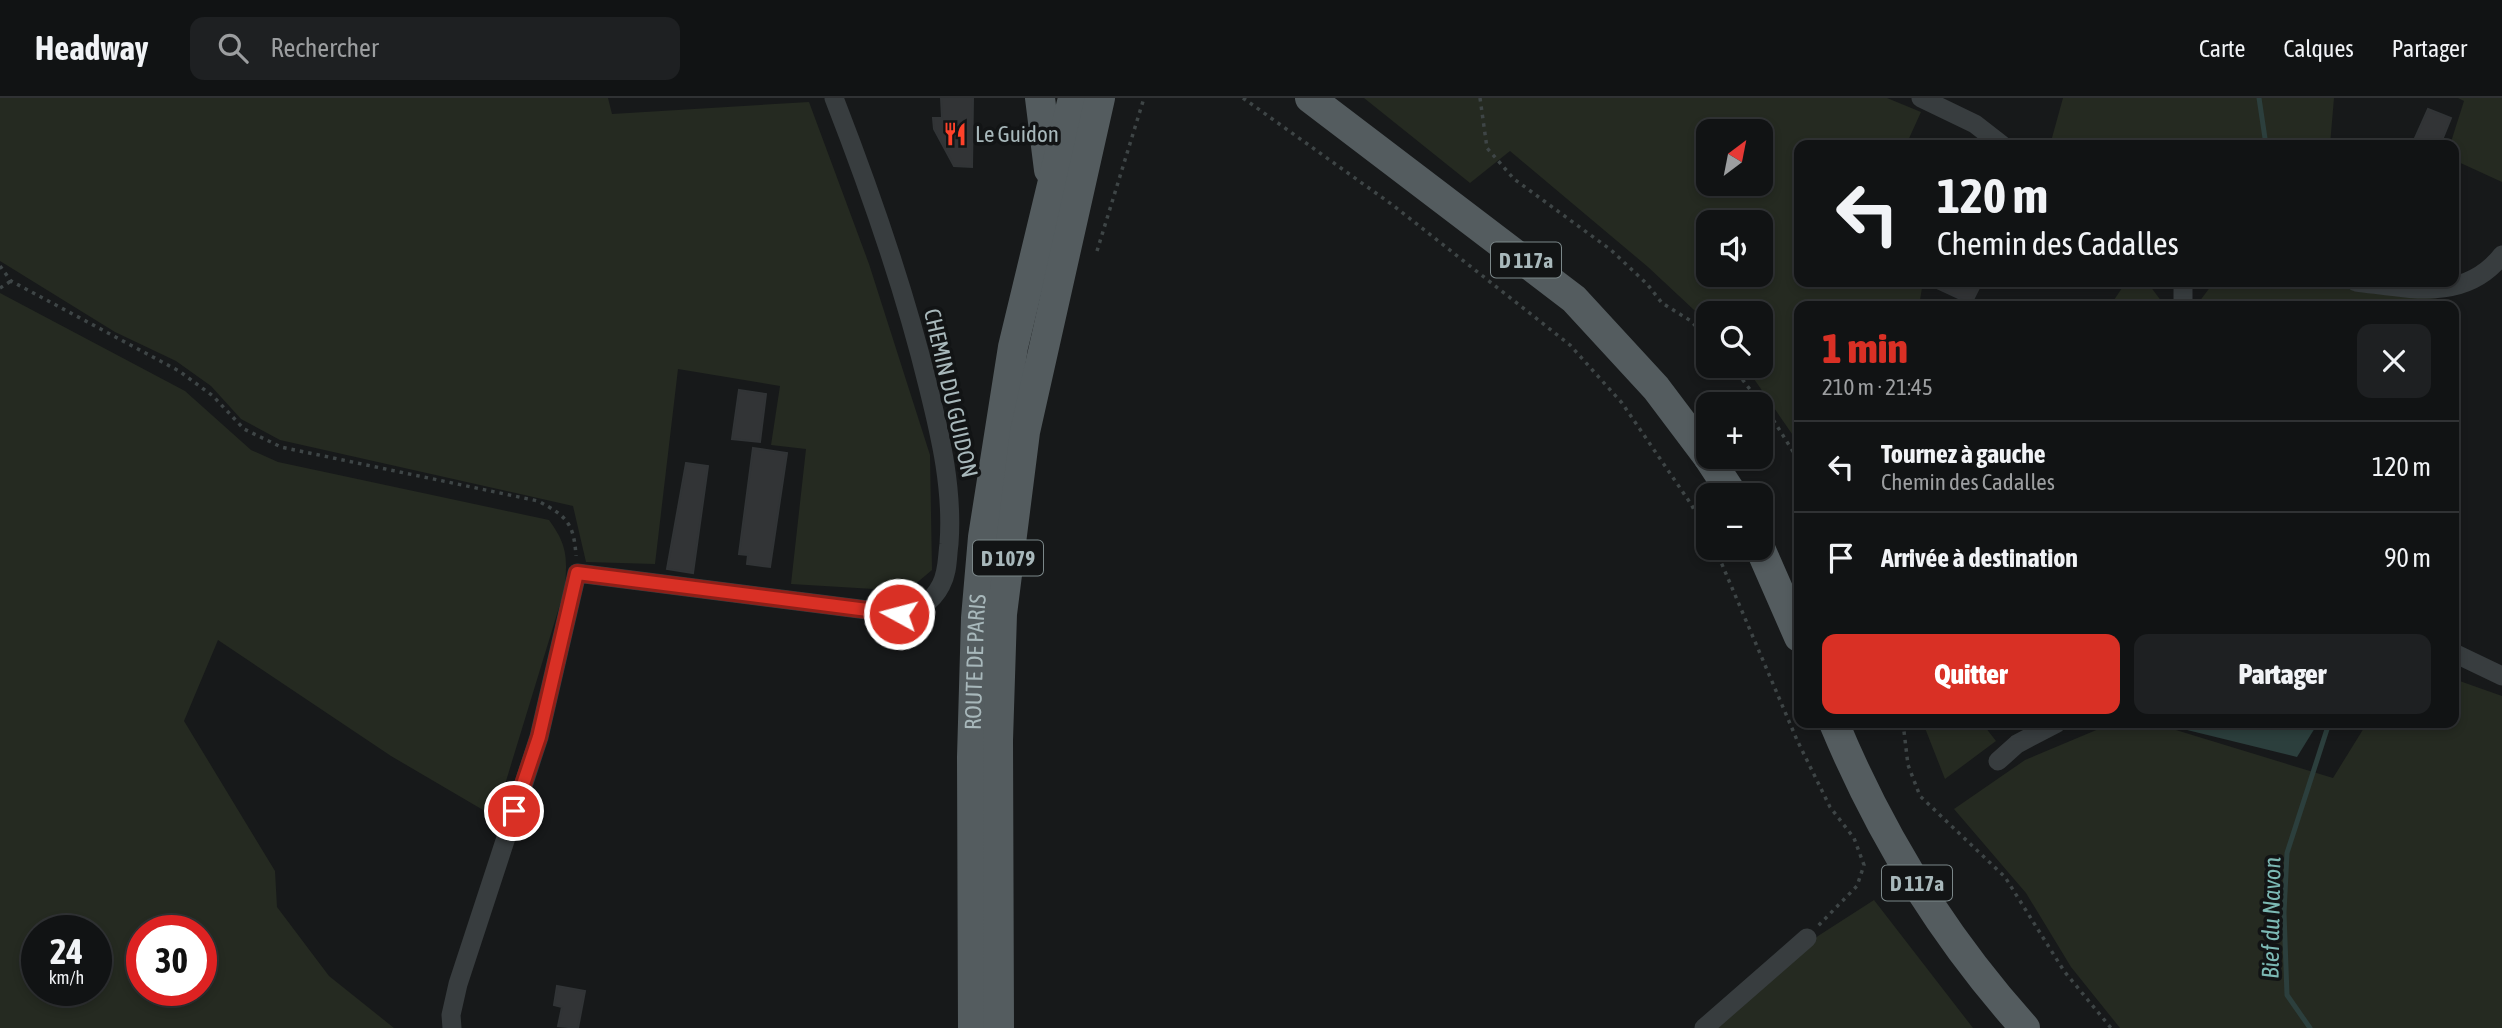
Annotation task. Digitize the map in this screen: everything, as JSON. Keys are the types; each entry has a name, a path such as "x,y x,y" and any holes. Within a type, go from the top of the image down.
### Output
{"main road":[{"path":"1040,98 1051,191"},
{"name":"ROUTE DE PARIS","path":"973,1028 972,757 976,618 984,537 1013,346 1073,98"},
{"name":"ROUTE DE PARIS","path":"999,1028 998,740 1004,589 1025,432 1100,98"},
{"name":"D 117a","path":"1310,98 1574,299 1656,388 1696,441"},
{"path":"1765,560 1794,626"},
{"name":"D 117a","path":"1836,728 1884,829 1924,896 1957,945 2025,1028"}],"street":[{"name":"CHEMIN DU GUIDON","path":"577,573 899,614 917,610 941,586 946,571 951,520 939,432 917,341 883,223 834,98"},
{"path":"1921,98 1975,124 1996,140"},
{"path":"2459,286 2481,275 2502,255"},
{"path":"2409,287 2441,290 2454,287"},
{"path":"452,1028 451,1014 458,984 539,737 577,573"},
{"path":"2459,655 2502,676"},
{"path":"1998,761 2017,744 2047,728"},
{"path":"1704,1028 1807,937"}],"path":[{"path":"1097,251 1144,98"},
{"path":"1243,98 1394,206 1570,345 1622,403 1696,513"},
{"path":"1480,98 1487,148 1514,179 1611,250 1647,284 1662,303 1696,326"},
{"path":"0,266 11,281 179,372 213,396 244,429 281,447 538,501 555,510 575,531 577,573"},
{"path":"0,288 11,281"},
{"path":"1741,378 1772,418 1794,453"},
{"path":"1720,560 1797,740 1830,807 1854,838 1864,865 1857,886 1807,937"},
{"path":"1904,728 1908,765 1920,796 2005,877 2064,971 2111,1028"}],"shaded area":[{"path":"0,98 608,98 612,114 809,102 869,264 930,455 932,570 907,591 791,584 806,449 771,445 780,386 678,369 655,564 586,562 573,506 280,440 241,419 211,386 176,361 115,332 0,261"},
{"path":"1364,98 1887,98 1921,112 1908,140 1794,140 1794,287 1922,287 1920,301 1794,301 1794,437 1773,406 1773,392 1763,392 1753,378 1773,378 1773,301 1696,301 1696,312 1648,267 1510,151 1470,183"},
{"path":"2063,98 2334,98 2330,140 2051,140"},
{"path":"2458,98 2502,98 2502,182 2459,162 2459,140 2452,140 2464,101"},
{"path":"2151,287 2161,301 2113,301 2122,288"},
{"path":"2210,287 2345,287 2446,300 2446,301 2200,301"},
{"path":"0,293 185,391 251,450 278,462 549,520 560,537 565,552 565,588 495,817 391,756 218,640 184,721 275,871 277,907 329,976 394,1028 0,1028"},
{"path":"2459,681 2502,696 2502,1028 2120,1028 2071,967 2026,893 1954,809 2025,760 2101,728 2169,728 2333,778 2364,728 2459,728"},
{"path":"1925,728 1986,728 1996,741 1945,779"},
{"path":"2184,728 2315,728 2297,757"},
{"path":"1874,900 1973,1028 1715,1028 1818,936"}],"building":[{"name":"Le Guidon","path":"941,98 973,98 972,167 954,166 934,129 933,118 942,118"},
{"path":"2428,109 2451,118 2442,140 2415,138"},
{"path":"1935,287 1980,287 1972,301 1965,301"},
{"path":"739,390 766,394 760,442 732,439"},
{"path":"753,448 787,453 770,567 747,564 748,555 739,554"},
{"path":"686,463 708,466 693,573 667,569"},
{"path":"557,986 585,991 578,1028 558,1026 562,1007 554,1005"}],"waterway":[{"name":"Bief du Navon","path":"2259,98 2265,140"},
{"name":"Bief du Navon","path":"2310,1028 2287,995 2284,913 2287,853 2327,728"}],"place":[{"name":"Le Guidon","path":"955,134"}],"route":[{"path":"514,811 539,737 577,573 899,614"}]}
